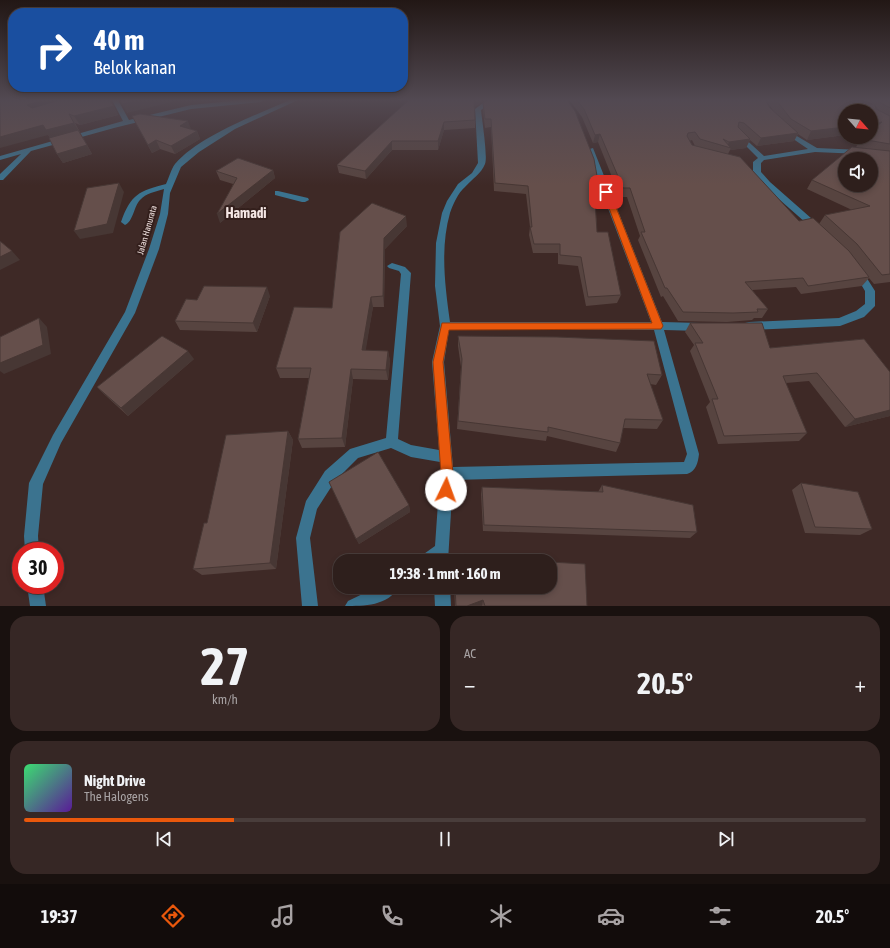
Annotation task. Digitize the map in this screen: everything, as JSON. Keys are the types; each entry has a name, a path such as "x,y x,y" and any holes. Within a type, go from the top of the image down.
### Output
{"street":[{"path":"0,158 105,128"},
{"name":"Jalan Hanurata","path":"31,542 30,536 36,482 57,439 130,313 154,249 164,214 166,193 178,166 196,150 233,128"},
{"path":"440,554 447,474 438,362 445,326 440,286 440,243 446,213 461,186 475,174 482,163 479,128"},
{"path":"782,128 796,139 815,150"},
{"path":"737,133 762,158"},
{"path":"447,474 686,468 692,462 693,454 658,326 586,140"},
{"path":"0,178 30,150"},
{"path":"826,236 767,184 754,167 762,158 815,150 861,152"},
{"path":"125,222 131,203 140,194 170,185"},
{"path":"278,193 305,200"},
{"path":"742,327 840,322 860,314 870,306 870,291 865,280 852,262"},
{"path":"392,266 402,269 406,273 392,442"},
{"path":"445,326 712,327"},
{"path":"310,606 303,538 311,506 330,476 354,454 392,442 402,448 423,455 446,457"},
{"path":"37,594 38,606"},
{"path":"353,606 380,594"},
{"path":"442,594 443,606"}],"building":[{"path":"0,128 31,128 0,137"},
{"path":"139,128 188,128 197,131 171,146 156,140 148,145"},
{"path":"378,128 442,128 438,141 392,141 365,171 337,165"},
{"path":"492,128 582,128 594,159 599,187 594,186 597,232 608,232 621,295 588,297 581,257 560,255 560,244 534,244 530,227 532,227 528,186 495,183"},
{"path":"592,128 739,128 750,139 729,142 723,139 731,148 700,139 695,132 688,133 687,136 692,145 740,157 799,221 813,218 849,251 869,277 808,286 803,278 745,282 768,309 757,309 758,312 733,313 683,312 667,288 665,288 641,232 645,232 630,188 623,188 600,134 595,135"},
{"path":"750,128 793,128 798,133 761,138"},
{"path":"806,128 834,128 811,131"},
{"path":"878,128 890,128 890,144 878,142"},
{"path":"78,130 87,145 57,154 49,138"},
{"path":"852,147 890,151 890,274 882,275 857,244 825,215 870,206 839,192 878,192 878,152 846,152"},
{"path":"238,158 273,170 217,214 237,178 216,171"},
{"path":"838,159 838,192 812,180"},
{"path":"119,183 107,224 74,231 87,188"},
{"path":"372,203 406,216 384,238 383,296 371,297 362,350 388,351 386,370 351,369 342,438 298,439 311,368 276,368 294,307 332,308 340,232"},
{"path":"0,241 12,251 0,257"},
{"path":"204,286 267,287 253,323 175,321 186,299 197,300"},
{"path":"39,318 43,345 0,363 0,337"},
{"path":"690,323 762,323 770,348 864,339 890,372 890,410 855,419 817,373 783,376 807,433 724,436 712,399 718,399 695,343 703,343"},
{"path":"162,336 188,351 121,408 97,387"},
{"path":"458,336 557,337 654,341 662,375 647,374 663,420 625,419 620,443 548,427 548,432 458,421 462,359"},
{"path":"288,431 270,563 193,569 204,523 207,523 226,435"},
{"path":"378,452 409,505 356,539 329,482"},
{"path":"801,483 858,492 872,529 815,527"},
{"path":"602,485 693,505 697,532 484,525 482,487 603,492"},
{"path":"557,562 585,564 587,606 485,606 483,600 467,606 456,606 455,594 557,594"}],"district":[{"name":"Hamadi","path":"246,213"}],"route":[{"path":"446,490 447,474 438,362 445,326 658,326 606,192"}]}
